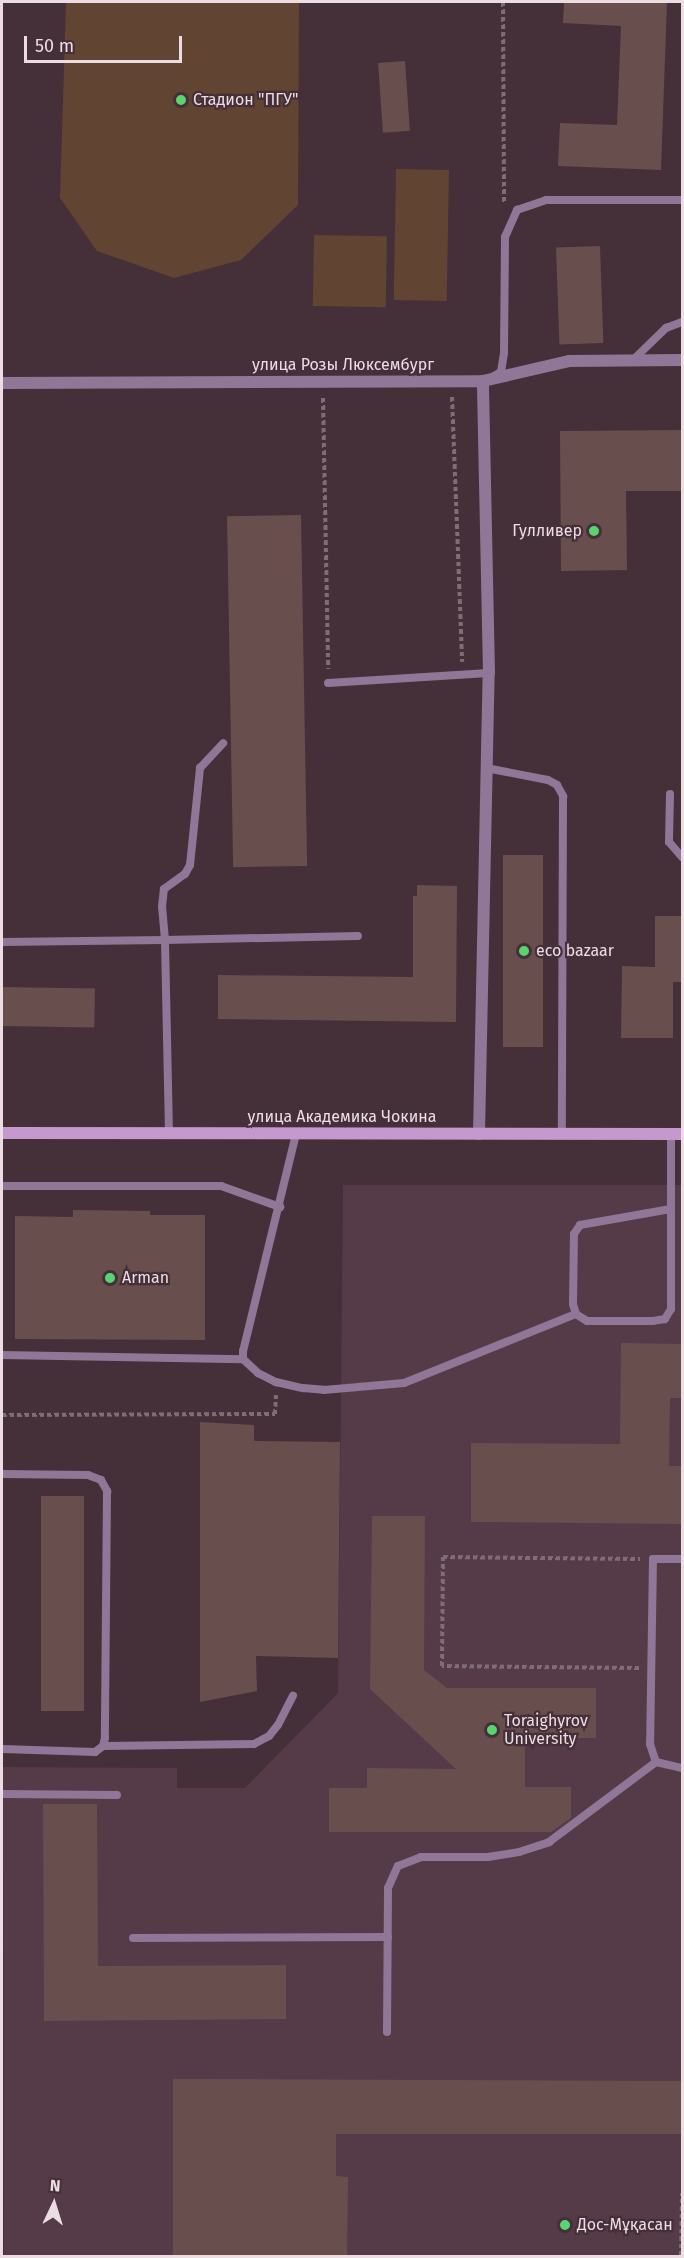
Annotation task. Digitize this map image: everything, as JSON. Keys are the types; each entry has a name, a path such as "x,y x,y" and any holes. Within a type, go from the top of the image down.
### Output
{"main road":[{"name":"улица Академика Чокина","path":"2,1133 677,1134"}],"street":[{"name":"улица Розы Люксембург","path":"2,383 483,381 568,361 682,360"},
{"path":"479,1134 489,673 483,381"}],"lane":[{"path":"483,381 501,372 505,237 517,210 546,200 682,200"},
{"path":"634,359 666,328 682,322"},
{"path":"328,683 489,673"},
{"path":"169,1133 165,940 162,906 164,890 185,874 190,865 201,768 223,743"},
{"path":"486,768 548,780 557,785 563,796 562,1134"},
{"path":"670,794 669,842 682,857"},
{"path":"2,942 358,936"},
{"path":"243,1359 296,1134"},
{"path":"671,1209 580,1225 574,1234 573,1304 576,1314 587,1321 653,1322 665,1319 671,1309 671,1209 677,1134"},
{"path":"2,1186 221,1186 280,1207"},
{"path":"2,1355 243,1359 249,1366 276,1382 324,1390 404,1383 576,1314"},
{"path":"2,1474 88,1475 101,1480 107,1491 105,1738 103,1746"},
{"path":"656,1762 650,1744 653,1559 682,1559"},
{"path":"2,1749 95,1752 103,1746 254,1744 269,1736 278,1725 293,1696"},
{"path":"387,2032 388,1888 398,1866 421,1857 488,1857 519,1852 549,1842 656,1762 682,1768"},
{"path":"2,1794 117,1795"},
{"path":"133,1938 388,1937"}],"path":[{"path":"502,2 505,237"},
{"path":"452,381 463,675"},
{"path":"323,382 328,683"},
{"path":"2,1415 275,1414 276,1382"},
{"path":"651,1668 442,1666 443,1557 653,1559"},
{"path":"681,2256 682,2193"}],"shaded area":[{"name":"Стадион \"ПГУ\"","path":"66,2 299,2 298,205 241,260 174,278 97,251 60,198"},
{"path":"396,169 449,170 447,301 394,300"},
{"path":"314,235 387,236 386,307 313,306"},
{"name":"Toraighyrov University","path":"343,1185 682,1185 682,2256 4,2256 3,1767 177,1768 177,1788 245,1788 338,1693"}],"building":[{"path":"564,2 667,2 661,170 558,166 560,123 617,125 621,26 563,23"},
{"path":"405,61 410,131 383,133 378,63"},
{"path":"600,246 603,343 559,344 556,248"},
{"name":"Гулливер","path":"682,430 682,491 626,491 627,570 561,571 560,431"},
{"path":"301,515 307,866 233,867 227,516"},
{"name":"eco bazaar","path":"503,855 543,855 543,1047 503,1047"},
{"path":"417,885 457,886 456,1022 218,1019 218,975 413,977 413,896 417,896"},
{"path":"655,916 682,916 682,982 673,982 673,1038 621,1038 622,966 655,967"},
{"path":"2,987 95,989 94,1028 2,1026"},
{"name":"Arman","path":"73,1210 150,1211 150,1215 205,1215 205,1340 15,1339 15,1216 73,1217"},
{"path":"621,1343 682,1344 682,1398 670,1398 669,1466 682,1466 682,1524 471,1522 471,1443 620,1444"},
{"path":"200,1422 254,1425 254,1441 340,1442 338,1658 256,1656 257,1691 200,1702"},
{"path":"41,1496 84,1496 84,1711 41,1711"},
{"path":"372,1516 425,1516 424,1670 447,1688 596,1688 596,1738 525,1738 525,1787 571,1787 571,1818 551,1832 329,1832 329,1788 367,1788 367,1768 456,1769 370,1689"},
{"path":"43,1804 97,1804 98,1966 286,1965 286,2019 44,2021"},
{"path":"173,2079 682,2081 682,2134 336,2134 336,2176 348,2177 347,2256 173,2256"}],"place":[{"name":"Стадион \"ПГУ\"","path":"181,100"},
{"name":"Гулливер","path":"594,531"},
{"name":"eco bazaar","path":"524,951"},
{"name":"Arman","path":"110,1278"},
{"name":"Toraighyrov University","path":"492,1730"},
{"name":"Дос-Мұқасан","path":"565,2225"}]}
